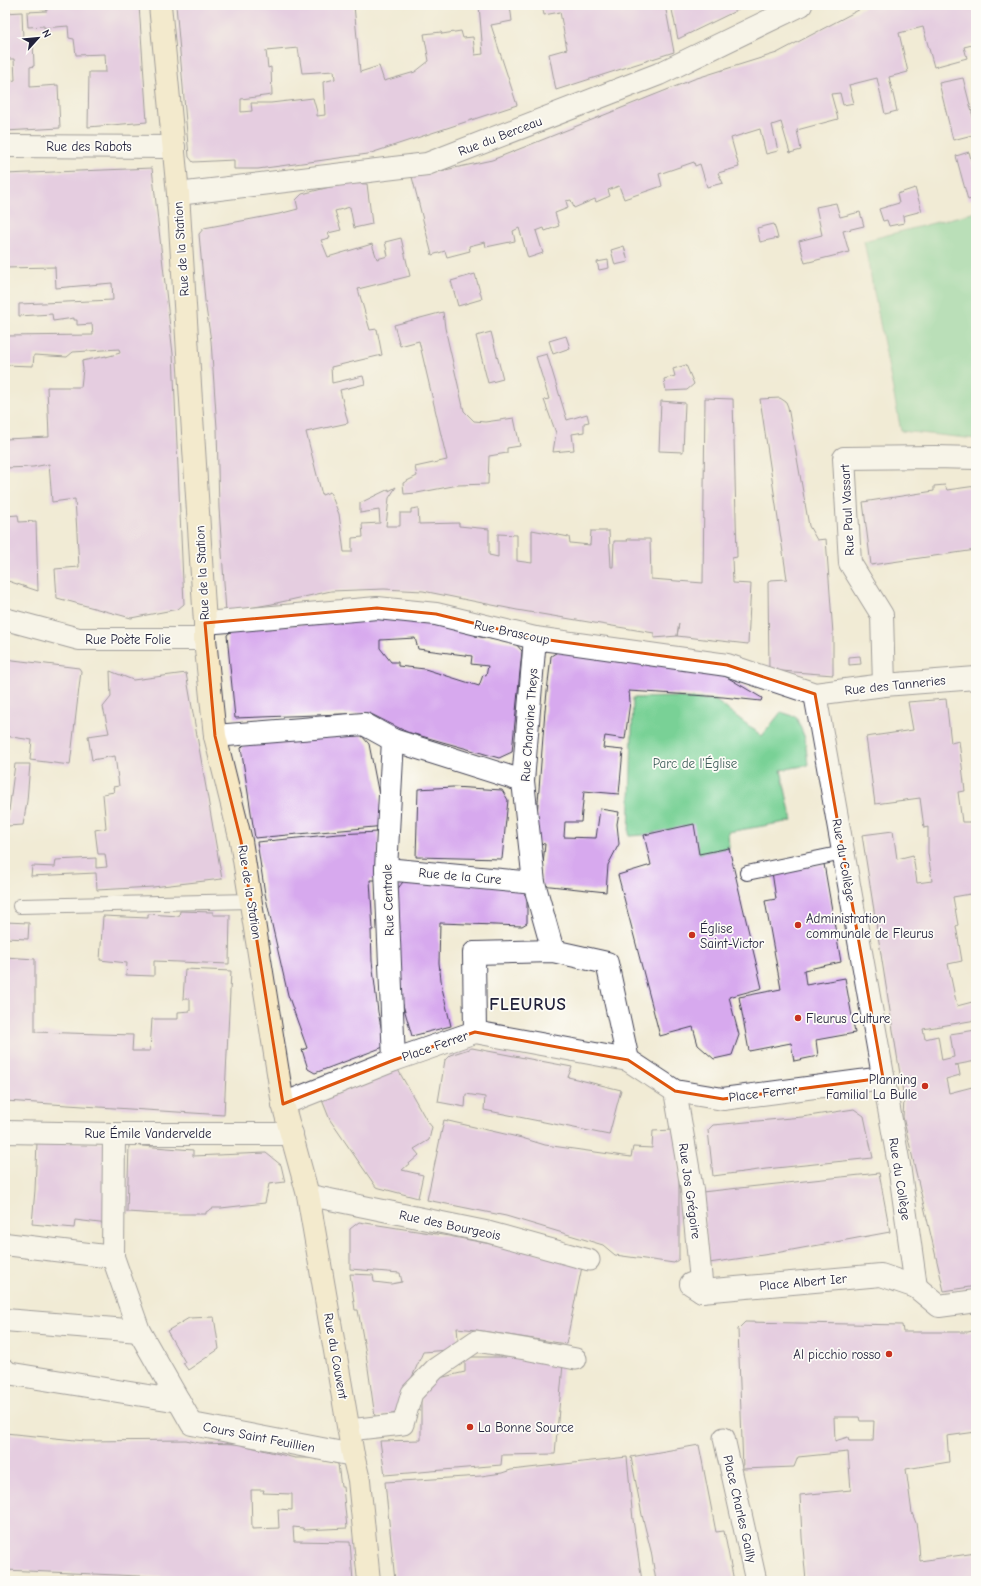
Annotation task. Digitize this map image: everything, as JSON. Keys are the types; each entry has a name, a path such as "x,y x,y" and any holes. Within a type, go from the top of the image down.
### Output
{"main road":[{"name":"Rue de la Station","path":"160,5 178,194 205,631 215,736 241,841 252,901 283,1104 292,1134"},
{"name":"Rue du Couvent","path":"292,1134 308,1195 353,1455 359,1480 369,1581"}],"street":[{"name":"Rue du Berceau","path":"178,194 427,164 659,74 802,5"},
{"name":"Rue des Rabots","path":"5,146 174,147"},
{"name":"Rue Paul Vassart","path":"884,685 882,615 850,563 844,458 976,458"},
{"name":"Rue Brascoup","path":"205,631 377,608 436,614 535,638 727,665 815,694"},
{"name":"Rue Poète Folie","path":"5,619 79,639 205,631"},
{"name":"Rue Chanoine Theys","path":"534,882 524,781 535,638"},
{"name":"Rue des Tanneries","path":"815,694 884,685 976,678"},
{"name":"Rue du Collège","path":"815,694 899,1165 916,1287"},
{"path":"215,736 364,724 393,740 524,781"},
{"name":"Rue Centrale","path":"393,740 386,869 394,1060"},
{"name":"Rue de la Cure","path":"386,869 534,882"},
{"path":"534,882 553,951"},
{"name":"Place Ferrer","path":"475,1032 474,953 553,951 607,963 628,1060"},
{"name":"Place Ferrer","path":"283,1104 394,1060 475,1032 628,1060 675,1091 723,1099 883,1078"},
{"name":"Rue Jos Grégoire","path":"675,1091 692,1190 697,1288"},
{"name":"Rue Émile Vandervelde","path":"5,1132 114,1134 292,1134"},
{"name":"Cours Saint Feuillien","path":"114,1134 113,1256 139,1330 192,1424 353,1455"},
{"name":"Rue des Bourgeois","path":"308,1195 488,1232 589,1260"},
{"path":"5,1244 113,1256"},
{"name":"Place Albert Ier","path":"697,1288 881,1274 916,1287 939,1306 976,1301"},
{"path":"5,1320 139,1330"},
{"path":"349,1430 403,1424 412,1393 435,1369 476,1341 525,1349 576,1360"},
{"path":"5,1370 7,1373 179,1401"},
{"name":"Place Charles Gailly","path":"724,1438 756,1581"}],"lane":[{"path":"747,873 843,853"},
{"path":"20,906 252,901"}],"highlighted area":[{"path":"377,608 436,614 535,638 727,665 815,694 883,1078 723,1099 675,1091 628,1060 475,1032 394,1060 283,1104 241,841 215,736 205,623"}],"green space":[{"path":"976,212 976,439 901,431 864,241"},
{"name":"Parc de l'Église","path":"673,697 715,700 762,736 781,712 796,717 805,738 808,765 781,770 792,821 728,832 729,848 699,854 693,825 644,835 629,836 633,698"}],"building":[{"path":"46,5 139,5 147,122 88,127 89,72 106,72 105,54 76,55 74,39 69,38 68,26 44,28 44,26 28,27 27,12 47,11"},
{"path":"176,5 354,5 360,72 379,66 384,81 415,72 429,61 424,34 441,32 442,34 461,31 463,38 473,37 475,55 483,54 479,5 510,5 512,21 491,25 517,105 368,154 258,169 234,169 234,160 193,162 189,157","holes":["298,48 302,73 334,71 335,79 323,82 325,115 317,116 313,98 271,103 251,103 252,111 241,112 241,99 272,95 271,67 268,68 266,51"]},
{"path":"542,5 665,5 674,52 556,90 549,54 567,49 560,12 544,15"},
{"path":"671,5 748,5 678,39"},
{"path":"868,5 972,5 976,19 976,44 964,47 967,58 934,67 923,27 899,33 908,72 889,77 897,111 885,114 877,78 849,85 854,103 843,105 840,93 831,94 838,119 797,130 801,150 790,153 781,122 772,125 778,151 766,154 760,129 731,138 739,167 718,173 723,183 707,187 700,164 695,166 694,162 659,174 662,186 624,199 619,186 608,190 610,196 596,202 595,199 574,208 571,200 566,201 568,208 555,213 559,226 545,231 544,228 536,231 543,253 528,258 519,228 513,231 515,241 486,247 485,242 469,246 470,251 447,257 445,251 432,255 412,177 492,160 694,79 777,53"},
{"path":"22,12 23,40 33,39 34,66 30,67 30,87 58,85 60,128 5,131 5,82 15,80 14,59 5,59 5,13"},
{"path":"963,78 976,128 976,134 953,140 939,83"},
{"path":"969,152 974,171 976,171 976,198 968,200 956,156"},
{"path":"152,168 173,354 184,604 178,609 131,618 57,598 55,569 79,567 75,499 52,502 49,464 33,467 5,468 5,439 49,437 47,387 81,387 83,369 82,361 120,353 119,349 73,352 67,357 34,355 33,366 5,365 5,336 93,335 92,324 77,325 77,320 74,320 74,318 53,321 52,314 19,316 19,304 113,300 112,283 56,288 55,267 5,268 5,174"},
{"path":"346,183 367,184 372,224 354,228 350,207 335,211 341,230 328,233 330,238 321,240 328,257 372,244 377,259 388,256 385,242 401,238 410,276 358,289 370,330 377,329 382,355 331,367 332,383 363,376 365,384 340,390 348,423 306,432 322,495 330,492 339,514 344,552 352,552 352,538 363,537 362,524 380,523 379,510 360,513 360,503 396,487 389,498 386,526 400,526 400,513 411,513 411,509 418,508 419,524 459,523 459,526 489,529 489,555 498,557 498,534 517,535 517,561 532,563 532,530 569,537 570,543 590,545 591,531 609,531 611,567 613,567 614,541 628,541 627,539 650,539 651,579 703,583 705,398 733,399 737,557 732,558 733,583 751,584 748,644 677,636 654,638 654,633 517,610 423,591 384,589 331,591 226,612 219,508 217,428 211,341 205,301 199,234 204,228 298,209 296,200 302,194"},
{"path":"915,188 922,211 903,216 904,223 889,226 887,220 883,221 879,209 899,203 897,194"},
{"path":"836,203 840,217 860,212 864,226 843,231 849,252 805,263 799,241 822,235 816,207"},
{"path":"774,224 778,238 760,242 757,228"},
{"path":"624,246 628,262 615,265 611,250"},
{"path":"608,260 609,268 599,270 597,262"},
{"path":"475,274 482,299 458,306 451,281"},
{"path":"443,312 445,328 464,411 474,421 485,422 514,418 520,446 507,448 507,453 489,456 488,484 458,485 404,494 403,483 417,476 415,467 447,460 419,341 400,346 394,325"},
{"path":"491,332 503,379 488,383 476,336"},
{"path":"566,336 570,348 553,354 549,341"},
{"path":"547,354 567,420 587,414 589,422 584,423 584,432 572,434 574,450 553,452 556,433 544,400 549,399 536,357"},
{"path":"686,365 694,384 687,390 666,391 664,379 675,376 673,369"},
{"path":"780,398 786,402 788,407 809,526 817,540 826,539 833,634 833,675 769,670 768,583 770,580 787,579 760,399"},
{"path":"661,401 685,403 683,452 659,451"},
{"path":"945,485 947,490 976,486 976,550 871,565 863,502 934,491 934,486"},
{"path":"18,515 19,522 36,521 38,591 5,580 5,516"},
{"path":"419,615 476,626 475,636 515,643 522,651 512,752 499,758 407,732 369,713 235,718 227,635 233,630","holes":["415,638 418,649 472,656 471,664 488,666 486,676 483,675 479,686 425,669 398,666 398,662 391,662 380,648 380,640"]},
{"path":"564,648 725,676 762,698 761,701 629,691 630,702 625,739 605,736 603,748 623,750 619,794 584,791 581,822 565,822 564,837 596,838 600,809 619,812 617,824 619,844 608,865 606,892 541,885 545,844 535,842 545,710 551,656"},
{"path":"860,656 861,664 849,665 849,657"},
{"path":"5,659 79,668 81,671 70,765 30,760 32,740 5,736"},
{"path":"110,671 133,680 186,673 222,879 153,887 97,890 96,873 31,876 32,866 55,867 56,860 96,858 96,868 107,867 105,854 98,854 95,830 106,828 103,794 114,792 113,787 119,786 115,756 92,760 88,736 109,733 103,707 111,697"},
{"path":"946,699 951,743 959,741 965,791 958,792 962,822 976,822 976,893 953,897 962,961 948,964 957,1006 976,1001 976,1020 923,1029 925,1039 938,1036 942,1060 954,1057 950,1034 976,1030 976,1061 955,1065 958,1065 960,1075 946,1079 949,1093 976,1086 976,1286 944,1291 903,1117 904,1099 862,835 893,831 897,859 913,855 917,883 932,881 928,853 928,827 924,828 920,798 875,804 866,737 913,730 908,702"},
{"path":"361,735 369,744 385,826 255,838 241,748 248,741"},
{"path":"15,764 30,764 27,801 23,825 7,826"},
{"path":"453,787 502,790 508,800 502,859 416,857 418,789"},
{"name":"Église Saint-Victor","path":"694,824 699,854 729,848 762,988 729,997 739,1035 732,1055 714,1059 698,1045 693,1027 660,1036 618,875 651,865 644,835"},
{"path":"378,832 379,880 370,880 373,930 371,930 372,961 378,1012 386,1046 315,1073 308,1069 302,1050 307,1048 288,995 265,894 257,842 338,834"},
{"path":"824,864 841,962 804,970 806,985 845,978 855,1033 816,1040 818,1056 794,1061 791,1043 749,1051 739,997 781,989 765,901 776,899 772,872"},
{"path":"406,878 521,888 527,898 527,923 522,926 440,923 439,963 442,988 451,1026 412,1036 401,998 396,891"},
{"path":"180,911 213,912 213,915 230,915 229,964 154,961 154,976 126,975 127,963 100,960 103,916 148,918 148,914 179,916"},
{"path":"5,922 29,923 28,939 5,938"},
{"path":"5,957 35,959 35,1032 133,1035 132,1051 150,1051 152,1019 178,1019 178,1012 190,1011 190,999 183,999 185,969 231,971 224,1115 5,1101"},
{"path":"472,1048 572,1067 568,1077 621,1090 609,1135 484,1110 485,1097 466,1094 465,1107 438,1102 445,1060 450,1055"},
{"path":"397,1068 427,1121 432,1127 429,1140 414,1149 419,1155 402,1170 423,1175 418,1198 376,1187 330,1120 322,1100"},
{"path":"854,1109 864,1116 873,1158 713,1176 708,1130 713,1125 802,1117"},
{"path":"444,1120 522,1138 545,1145 631,1157 633,1147 652,1148 653,1131 673,1130 679,1137 679,1259 674,1263 615,1255 603,1245 506,1216 427,1200"},
{"path":"37,1142 111,1143 108,1224 75,1220 74,1228 32,1224"},
{"path":"129,1145 193,1150 193,1156 266,1153 281,1165 285,1182 269,1184 265,1203 213,1208 206,1212 206,1214 127,1212"},
{"path":"879,1173 890,1232 770,1254 709,1263 702,1192"},
{"path":"359,1222 449,1236 583,1262 566,1344 457,1328 459,1349 423,1352 409,1384 403,1412 375,1417 366,1354 358,1310 355,1310 350,1274 373,1275 374,1282 391,1284 402,1282 400,1273 350,1269 350,1229"},
{"path":"214,1317 219,1349 188,1370 167,1331 189,1318"},
{"path":"745,1322 902,1325 903,1332 968,1332 976,1330 976,1432 947,1436 949,1462 906,1469 912,1513 916,1523 920,1561 976,1553 976,1581 806,1581 800,1495 851,1490 848,1452 798,1457 794,1467 743,1469 738,1329","holes":["834,1417 859,1417 860,1421 874,1421 873,1441 849,1441 848,1437 835,1441"]},
{"name":"La Bonne Source","path":"465,1357 507,1357 563,1364 555,1454 502,1455 501,1465 385,1475 380,1441 421,1440 421,1396 435,1379 465,1372"},
{"path":"5,1433 85,1441 186,1440 199,1443 238,1444 295,1458 318,1458 338,1464 341,1487 343,1487 347,1528 304,1530 303,1528 293,1527 294,1541 350,1542 353,1581 249,1581 5,1570","holes":["251,1490 264,1490 263,1493 292,1494 292,1510 278,1509 279,1528 252,1529"]},
{"path":"699,1445 716,1532 724,1531 734,1581 656,1581 631,1457"},
{"path":"627,1457 633,1520 642,1581 395,1581 385,1482 481,1476 511,1470"}],"place":[{"name":"Administration communale de Fleurus","path":"798,925"},
{"name":"Église Saint-Victor","path":"692,935"},
{"name":"Fleurus Culture","path":"798,1018"},
{"name":"Planning Familial La Bulle","path":"925,1086"},
{"name":"Al picchio rosso","path":"889,1354"},
{"name":"La Bonne Source","path":"470,1427"}],"district":[{"name":"FLEURUS","path":"528,1004"}]}
